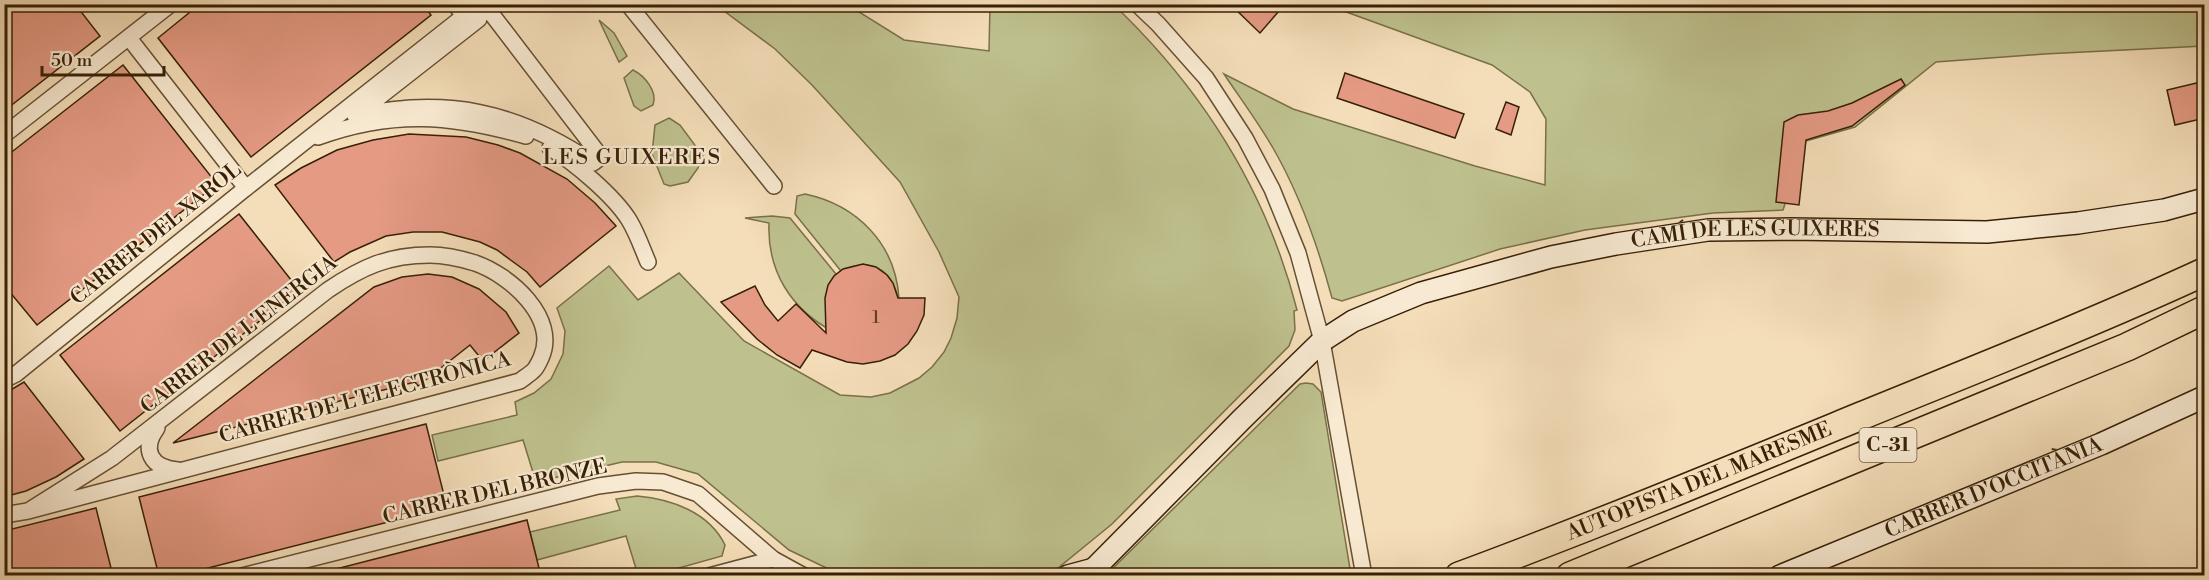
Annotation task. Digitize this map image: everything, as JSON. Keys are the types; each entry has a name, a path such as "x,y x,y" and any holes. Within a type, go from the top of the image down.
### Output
{"highway":[{"name":"AUTOPISTA DEL MARESME","path":"1459,576 1575,533 2112,314 2205,272"},
{"name":"AUTOPISTA DEL MARESME","path":"1570,576 2127,347 2205,310"}],"street":[{"path":"4,135 171,4"},
{"path":"462,8 479,19 355,116 403,107 424,106 486,113 542,133 569,147 593,164 601,157 484,4"},
{"path":"628,4 774,186"},
{"path":"1137,4 1206,78 1245,138 1272,189 1298,253 1322,341 1364,576"},
{"name":"CARRER DEL XAROL","path":"4,380 16,374 304,142 462,8"},
{"path":"129,38 246,188"},
{"name":"CARRER DEL XAROL","path":"304,142 346,127 396,119 435,118 485,125 530,137 564,156 596,183 628,219 648,262"},
{"name":"CAMÍ DE LES GUIXERES","path":"1090,572 1322,341 1353,321 1421,293 1551,257 1708,230 1987,232 2078,223 2164,210 2205,200"},
{"name":"CARRER DE L'ENERGIA","path":"4,515 28,511 112,458 354,272 392,258 432,255 476,263 512,283 538,313"},
{"name":"CARRER DE L'ELECTRÒNICA","path":"28,511 520,381 536,369 545,348 545,332 538,313"},
{"name":"CARRER D'OCCITÀNIA","path":"1780,576 2090,449 2205,397"},
{"path":"162,421 151,437 148,447 152,458 167,469 181,470"},
{"name":"CARRER DEL BRONZE","path":"242,576 598,486 636,481 663,482 698,494 773,559 804,576"},
{"path":"710,576 773,559"},
{"path":"1068,576 1090,572"}],"green space":[{"path":"716,5 848,5 904,40 989,51 990,5 1114,5 1176,72 1203,107 1249,183 1268,223 1297,310 1294,311 1295,330 1289,346 1112,524 1058,568 1032,575 841,575 789,550 698,474 656,462 622,462 536,482 523,440 438,461 432,435 517,415 515,402 534,393 551,379 563,354 565,331 557,308 609,266 638,300 679,273 744,341 840,395 871,397 890,393 919,378 944,352 957,318 959,297 939,252 900,182 812,85 775,49"},
{"path":"1327,5 2204,5 2204,46 1936,62 1855,127 1806,141 1783,210 1713,213 1585,230 1500,249 1342,301 1332,298 1307,221 1283,166 1224,74 1293,109 1475,166 1545,185 1546,119 1530,92 1492,65"},
{"path":"599,20 614,33 627,56 619,62"},
{"path":"633,70 646,80 654,95 653,105 641,111 634,106 624,78"},
{"path":"669,118 680,125 703,156 688,182 670,186 664,184 652,154 655,125"},
{"path":"805,194 841,207 870,230 882,245 890,261 899,299 890,280 878,268 861,265 841,271 795,214 797,196"},
{"path":"772,216 790,218 836,274 828,288 827,295 832,331 805,312 784,287 772,257 769,223 745,218"},
{"path":"1300,384 1313,384 1321,392 1351,575 1106,575"},
{"path":"637,496 676,504 699,516 718,534 725,545 722,556 654,575 638,575 626,536 537,560 530,532 620,510 616,499"}],"building":[{"path":"4,4 75,4 100,36 4,111"},
{"path":"200,4 423,4 431,15 251,157 158,38"},
{"path":"1230,4 1285,4 1260,33"},
{"path":"123,65 217,184 37,325 4,285 4,158"},
{"path":"1345,73 1464,114 1455,138 1337,98"},
{"path":"1901,79 1905,85 1852,126 1806,140 1799,205 1776,202 1784,122 1798,115 1828,111 1852,103"},
{"path":"2205,81 2205,118 2175,125 2167,90"},
{"path":"1506,102 1519,107 1511,135 1496,129"},
{"path":"409,134 466,137 520,153 567,179 595,203 616,226 540,287 527,272 497,250 480,242 442,232 413,232 386,236 334,262 275,185 301,168 337,150 373,140"},
{"path":"239,214 299,290 120,431 60,355"},
{"path":"863,264 876,267 887,275 893,283 898,298 925,298 924,315 908,344 895,355 880,361 863,364 847,362 812,350 800,368 777,355 757,339 721,302 755,286 765,305 778,321 796,304 826,333 825,298 828,285 843,269"},
{"path":"428,274 452,277 479,289 506,312 519,333 483,361 470,345 418,386 415,382 173,443 374,287 402,277"},
{"path":"24,382 84,459 56,477 26,491 4,497 4,394"},
{"path":"426,424 447,507 177,576 159,576 139,497"},
{"path":"96,508 113,576 4,576 4,531"},
{"path":"527,520 541,576 329,576 328,571"}],"district":[{"name":"LES GUIXERES","path":"632,157"}]}
